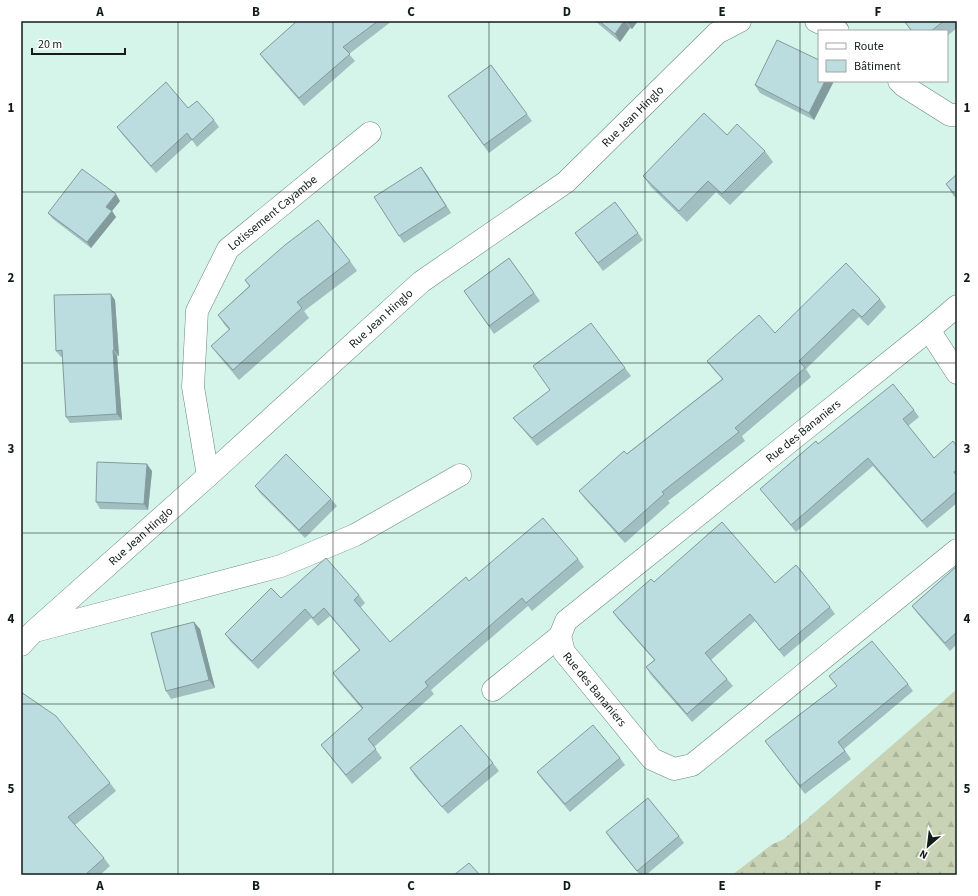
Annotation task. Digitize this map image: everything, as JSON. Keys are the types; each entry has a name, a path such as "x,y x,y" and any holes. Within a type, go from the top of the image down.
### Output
{"street":[{"name":"Rue Jean Hinglo","path":"27,638 422,282 566,182 717,33 740,21"},
{"path":"816,21 836,30"},
{"path":"900,82 950,115 957,115"},
{"name":"Lotissement Cayambe","path":"208,476 193,387 197,311 228,249 370,133"},
{"name":"Rue des Bananiers","path":"957,306 566,621 560,636 564,652 652,759 674,769 692,765 957,550"},
{"path":"929,330 957,373"},
{"name":"Rue Jean Hinglo","path":"27,638 281,566 355,536 460,475"},
{"path":"493,690 560,636"}],"green space":[{"path":"957,689 957,875 732,875 771,845 784,839"}],"building":[{"path":"297,21 378,21 343,47 350,54 299,98 260,54"},
{"path":"599,21 624,21 615,34"},
{"path":"904,21 944,21 932,30 911,30"},
{"path":"777,40 818,60 818,82 824,82 809,113 755,85"},
{"path":"491,65 527,114 484,145 448,96"},
{"path":"166,82 188,108 197,101 214,120 192,140 187,133 151,166 117,127"},
{"path":"704,113 727,135 737,124 765,151 722,194 708,181 679,211 643,176"},
{"path":"421,167 446,206 399,236 374,197"},
{"path":"82,169 116,194 106,207 112,211 87,242 48,213"},
{"path":"957,174 957,197 946,184"},
{"path":"615,202 638,233 598,263 575,233"},
{"path":"318,220 350,261 297,302 302,308 233,370 211,346 230,329 218,315 250,286 245,280 285,245"},
{"path":"509,258 534,293 489,326 464,291"},
{"path":"846,263 880,299 862,317 853,309 799,361 805,368 735,428 739,432 662,492 664,494 619,534 579,491 624,451 627,454 723,379 707,361 759,315 775,333"},
{"path":"111,294 117,414 66,417 62,350 56,351 54,295"},
{"path":"591,323 625,368 532,438 513,418 550,390 533,366"},
{"path":"893,384 914,410 903,419 934,458 953,441 957,446 957,470 954,472 957,476 957,491 922,521 868,458 791,525 760,489 816,441 818,444"},
{"path":"286,454 331,499 299,530 255,486"},
{"path":"97,462 147,464 144,504 96,502"},
{"path":"543,518 578,559 526,603 522,598 425,682 428,686 368,739 376,749 346,775 321,745 363,708 333,673 360,650 324,608 313,618 305,609 252,661 225,634 271,588 281,598 326,558 359,595 354,600 390,642 466,577 469,581"},
{"path":"722,522 775,583 796,565 830,607 779,650 750,614 705,653 727,679 687,714 646,667 655,660 613,612 651,579 654,582"},
{"path":"957,566 957,632 945,643 912,606"},
{"path":"194,622 209,680 166,691 151,633"},
{"path":"872,641 908,684 838,742 845,751 800,786 765,741 837,686 829,676"},
{"path":"21,692 56,716 110,783 68,817 104,858 85,875 21,875"},
{"path":"461,725 493,763 442,807 410,768"},
{"path":"593,725 620,758 565,804 537,772"},
{"path":"648,798 679,836 637,871 606,832"},
{"path":"469,863 480,875 454,875"}]}
